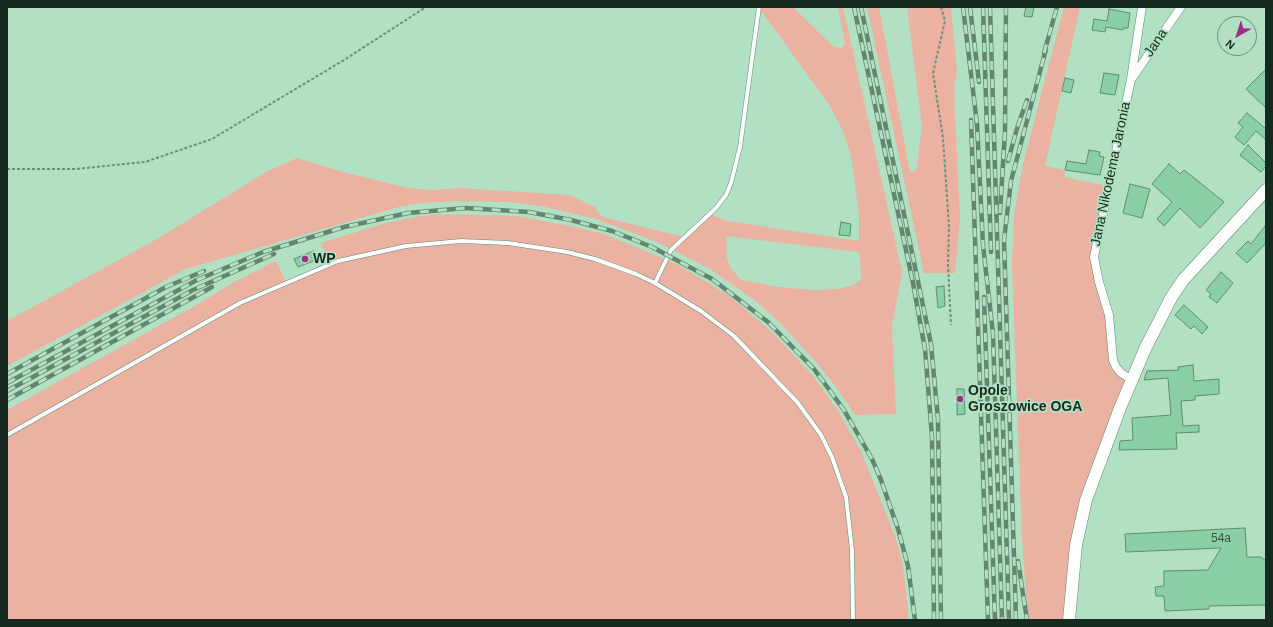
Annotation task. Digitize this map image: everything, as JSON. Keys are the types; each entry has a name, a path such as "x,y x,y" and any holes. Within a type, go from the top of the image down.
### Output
{"main road":[{"path":"1069,620 1073,562 1079,528 1097,470 1132,380 1154,331 1176,289 1192,269 1266,190"}],"street":[{"name":"Jana Nikodema Jaronia","path":"1132,380 1121,373 1113,360 1109,315 1097,277 1094,257 1131,79 1142,7"},
{"name":"Jana","path":"1131,79 1181,7"}],"lane":[{"path":"655,283 671,250 716,208 726,195 732,183 740,147 759,7"},
{"path":"7,435 240,303 324,266 350,258 438,242 492,241 542,247 588,257 614,265 655,283 701,311 734,336 798,403 821,435 841,479 849,512 852,550 853,620"}],"path":[{"path":"7,169 76,169 145,162 212,139 344,60 426,7"},
{"path":"941,7 945,21 933,73 943,138 949,227 948,265 951,325"}],"shaded area":[{"path":"793,7 834,47 841,48 845,44 838,7 843,7 902,272 892,326 896,414 855,415 839,391 817,363 782,325 757,302 710,269 657,242 596,219 541,206 508,202 460,201 421,203 399,207 186,269 7,366 7,321 157,239 266,172 297,158 339,171 408,188 433,190 461,188 569,195 596,207 596,211 603,217 684,237 709,214 728,221 859,241 859,215 851,155 842,129 828,103 759,8","holes":["726,236 858,252 860,256 861,279 854,285 837,289 814,290 779,287 741,280 730,267 727,258"]},
{"path":"867,7 879,7 910,172 916,171 922,127 907,7 951,7 957,70 954,92 960,218 955,273 924,273"},
{"path":"1064,7 1080,7 1045,166 1065,170 1064,177 1107,186 1095,243 1109,315 1113,360 1132,380 1086,500 1069,620 1028,620 1022,541 1012,265 1014,215 1023,164"},
{"path":"445,214 516,216 571,226 604,234 679,265 728,295 771,331 813,376 837,409 861,451 896,539 903,566 909,620 7,620 7,410 200,303 232,283 276,261 286,282 329,264 321,243 386,223 420,216"}],"building":[{"path":"1026,7 1034,7 1032,17 1024,16"},
{"path":"1109,9 1130,13 1128,28 1123,28 1123,30 1106,27 1105,32 1092,30 1094,19 1107,21"},
{"path":"1266,69 1266,108 1246,89"},
{"path":"1104,73 1119,75 1115,95 1100,93"},
{"path":"1065,78 1074,80 1071,93 1062,91"},
{"path":"1247,113 1266,129 1266,140 1256,131 1244,145 1235,137 1243,127 1238,123"},
{"path":"1248,145 1266,163 1266,166 1261,172 1240,155"},
{"path":"1089,150 1100,152 1099,156 1104,157 1100,175 1065,170 1067,161 1086,164"},
{"path":"1169,164 1180,174 1184,170 1224,202 1200,228 1180,208 1164,226 1157,219 1172,202 1152,184"},
{"path":"1130,184 1150,189 1142,218 1123,213"},
{"path":"841,222 851,224 850,236 839,235"},
{"path":"1266,225 1266,243 1247,263 1236,253 1248,241 1251,244"},
{"name":"WP","path":"313,251 316,260 298,267 294,259"},
{"path":"1221,272 1233,283 1217,303 1209,297 1211,294 1206,290"},
{"path":"944,286 945,306 938,308 936,287"},
{"path":"1184,305 1208,327 1202,334 1194,326 1191,329 1175,315"},
{"path":"1193,365 1194,381 1219,379 1219,394 1195,396 1195,400 1181,401 1183,426 1199,425 1199,432 1176,433 1177,449 1119,450 1120,441 1133,440 1132,418 1171,415 1168,378 1144,380 1147,371 1179,370 1178,367"},
{"name":"Opole Groszowice OGA","path":"957,389 964,389 965,414 957,415"},
{"path":"1245,528 1247,557 1261,557 1266,561 1266,605 1209,606 1209,609 1165,611 1164,596 1156,596 1155,587 1164,586 1164,571 1208,570 1221,548 1126,552 1125,534"}],"railway":[{"path":"854,7 913,283 925,349 932,437 934,620"},
{"path":"861,7 931,344 938,419 941,620"},
{"path":"963,7 977,124 983,245 993,334 1002,620"},
{"path":"970,7 979,82"},
{"path":"983,7 991,252"},
{"path":"990,7 1009,620"},
{"path":"1000,213 1005,131 1006,7"},
{"path":"1044,53 1057,7"},
{"path":"1016,620 1004,240 1011,181 1046,49"},
{"path":"1008,161 1027,100"},
{"path":"971,120 988,620"},
{"path":"7,383 197,280 263,252 344,227 408,213 466,208 529,212 571,220 612,231 652,247 712,279 768,322 814,369 844,410 872,459 881,480 898,529 908,566 915,620"},
{"path":"7,391 193,290 274,254"},
{"path":"7,374 166,287 204,271"},
{"path":"7,400 212,287"},
{"path":"984,297 995,620"},
{"path":"1018,561 1027,620"}],"place":[{"name":"WP","path":"305,259"},
{"name":"Opole Groszowice OGA","path":"960,399"}]}
